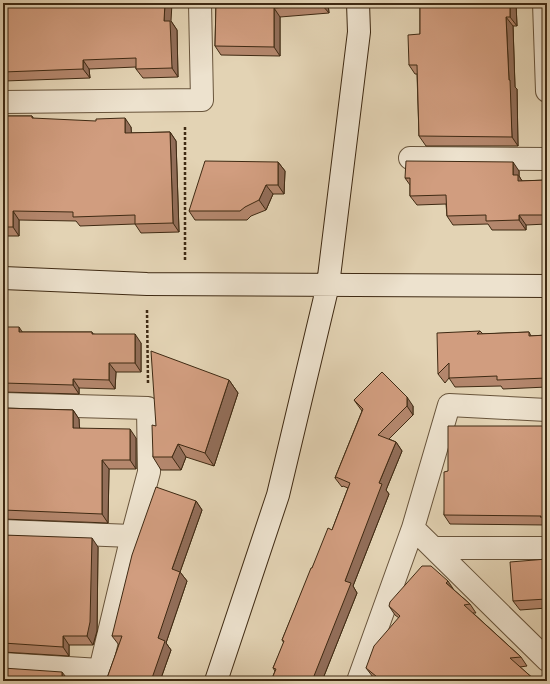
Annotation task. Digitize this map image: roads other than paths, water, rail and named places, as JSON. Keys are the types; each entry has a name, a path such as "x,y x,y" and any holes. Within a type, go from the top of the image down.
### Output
{"street":[{"path":"3,102 202,100 200,3"},
{"path":"216,681 278,495 328,285 359,32 358,3"},
{"path":"544,3 547,91"},
{"path":"410,158 547,159"},
{"path":"3,278 147,284 547,286"},
{"path":"3,404 148,408 149,472 132,536 99,676 3,664"},
{"path":"358,681 413,528 449,405 547,410"},
{"path":"413,528 547,660"},
{"path":"3,531 132,536"},
{"path":"434,548 547,548"}]}
